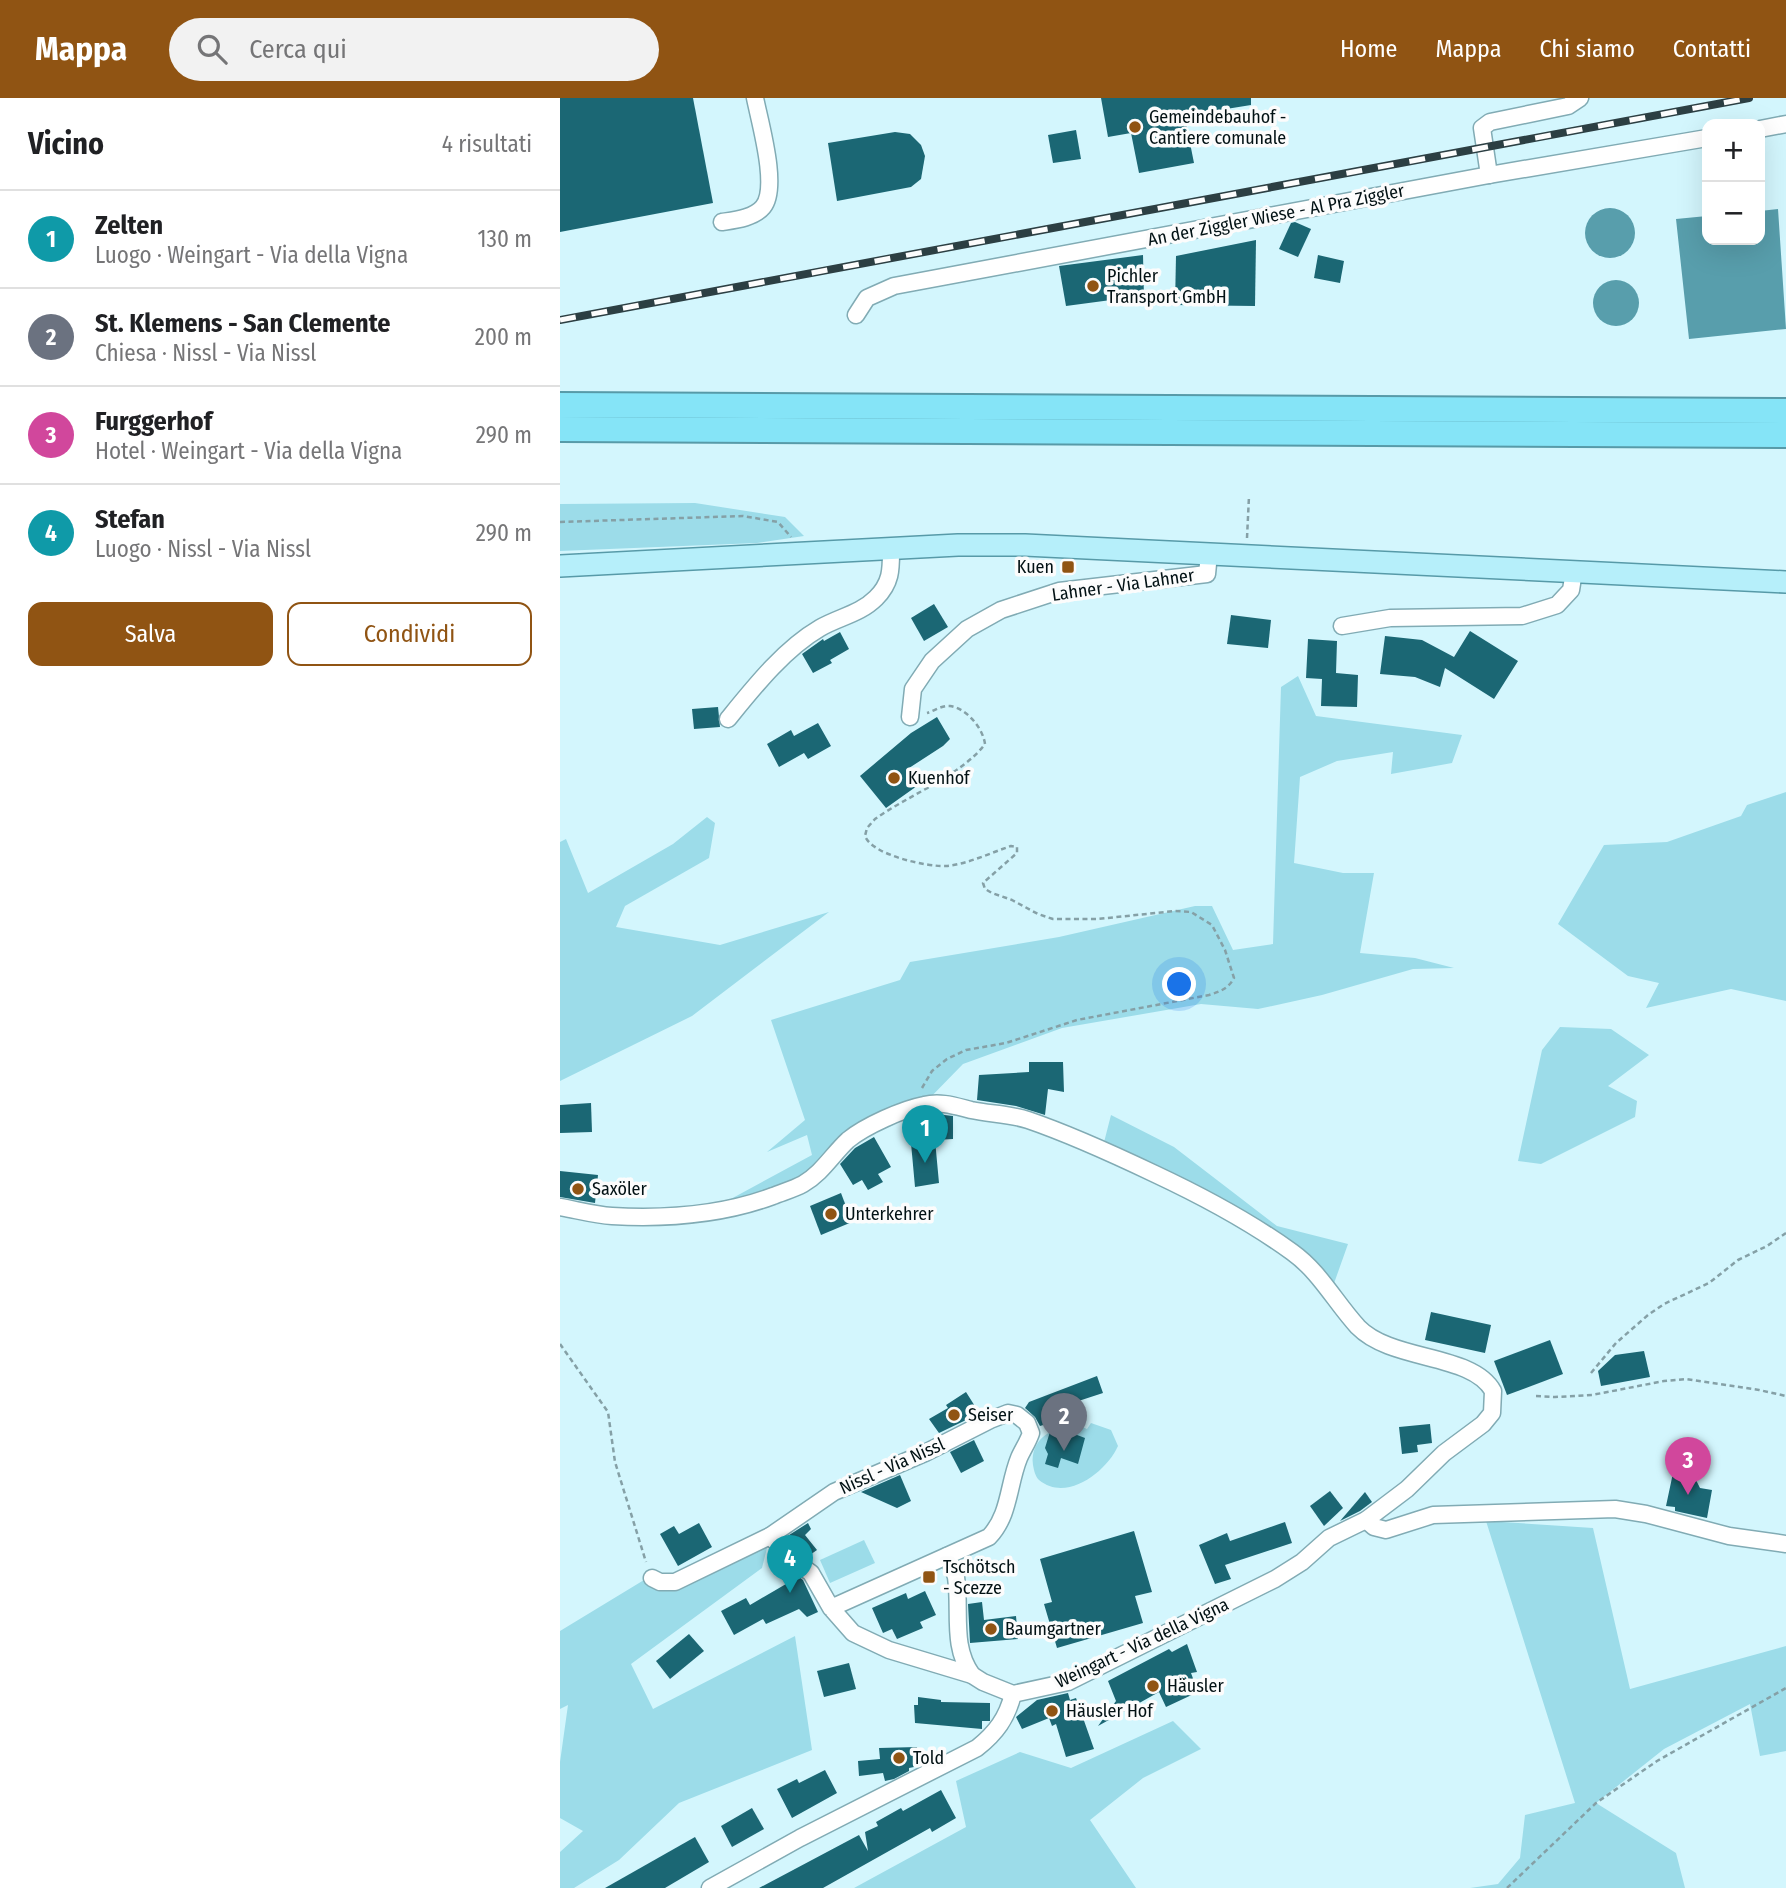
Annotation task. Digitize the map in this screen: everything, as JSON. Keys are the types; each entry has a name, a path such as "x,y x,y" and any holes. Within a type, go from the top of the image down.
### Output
{"highway":[{"path":"560,405 1786,411"},
{"path":"560,429 1786,435"}],"main road":[{"path":"560,566 891,548 1025,545 1786,582"}],"street":[{"path":"722,222 743,219 763,208 770,190 755,98"},
{"path":"1489,175 1482,128 1490,122 1567,106 1578,99"},
{"path":"1765,128 1786,124"},
{"name":"An der Ziggler Wiese - Al Pra Ziggler","path":"856,316 867,298 894,286 1489,175 1702,139"},
{"path":"728,719 781,659 820,628 856,613 878,597 891,575 891,548"},
{"name":"Lahner - Via Lahner","path":"910,717 913,689 932,661 967,629 1001,610 1059,591 1207,575 1209,554"},
{"path":"1342,626 1390,618 1522,617 1557,605 1571,590 1574,571"},
{"path":"560,1207 610,1216 672,1216 750,1205 802,1185 828,1164 849,1140 879,1122 923,1105"},
{"name":"Weingart - Via della Vigna","path":"923,1105 953,1105 1026,1119 1105,1150 1203,1197 1293,1252 1318,1275 1360,1329 1377,1340 1481,1376 1493,1391 1492,1413 1483,1424 1444,1453 1407,1489 1366,1520 1329,1538 1301,1562 1275,1579 1068,1682 1013,1694"},
{"name":"Nissl - Via Nissl","path":"770,1536 834,1492 925,1453 990,1420 1008,1413 1017,1415 1027,1423 1031,1433 1019,1458 999,1527 989,1537 831,1608"},
{"path":"1366,1520 1374,1527 1386,1530 1433,1515 1615,1509 1646,1514 1729,1536 1786,1544"},
{"path":"652,1578 660,1582 675,1582 770,1536 811,1573 831,1608 853,1633 870,1643 972,1675 1013,1694 1010,1708 1002,1723 991,1737 976,1748 800,1838 710,1888"},
{"path":"947,1556 956,1575 960,1650 972,1675"}],"path":[{"path":"1246,555 1249,496"},
{"path":"560,522 743,516 778,522 790,533 797,553"},
{"path":"910,717 951,706 964,712 977,726 985,744 956,768 874,819 865,836 874,848 926,864 944,866 1011,846 1017,847 1017,853 983,883 985,889 992,894 1012,900 1052,919 1098,919 1191,912 1212,925 1225,950 1234,978 1224,991 1077,1020 1006,1043 966,1050 947,1059 932,1071 921,1090 923,1105"},
{"path":"1591,1373 1616,1343 1648,1315 1664,1304 1709,1283 1738,1261 1767,1247 1786,1233"},
{"path":"560,1344 608,1412 615,1462 652,1578"},
{"path":"1536,1396 1592,1395 1664,1381 1686,1380 1786,1396"},
{"path":"1507,1888 1596,1803 1657,1761 1786,1688"}],"shaded area":[{"path":"1610,208 1627,216 1635,233 1627,250 1610,258 1593,250 1585,233 1593,216"},
{"path":"1778,209 1786,329 1689,339 1676,219 1702,216 1702,245 1765,245 1765,210"},
{"path":"1616,280 1633,286 1639,303 1633,320 1616,326 1599,320 1593,303 1599,286"},
{"path":"695,503 785,517 804,536 757,543 560,551 560,504"},
{"path":"1298,676 1316,716 1462,735 1452,763 1391,774 1393,752 1337,761 1300,777 1294,863 1343,873 1374,873 1360,953 1415,958 1454,968 1413,969 1322,995 1258,1009 1201,1004 1062,1028 963,1064 923,1105 879,1122 802,1185 705,1213 812,1155 807,1135 767,1152 805,1120 771,1020 900,980 910,962 1059,937 1195,906 1212,906 1233,950 1273,944 1281,687"},
{"path":"1786,792 1786,1001 1731,989 1646,1008 1659,983 1628,976 1558,924 1604,845 1667,842 1741,816 1747,805"},
{"path":"707,817 715,823 709,858 625,906 616,927 720,945 829,912 692,1016 560,1081 560,842 566,839 588,893 673,844"},
{"path":"1560,1027 1611,1029 1649,1055 1608,1086 1637,1101 1635,1117 1541,1164 1518,1161 1542,1050"},
{"path":"1111,1115 1174,1147 1277,1226 1348,1244 1332,1289 1223,1212 1101,1154"},
{"path":"1073,1423 1087,1429 1091,1423 1111,1430 1118,1446 1105,1465 1085,1481 1062,1488 1050,1486 1036,1475 1033,1465 1035,1448 1050,1432"},
{"path":"1486,1521 1593,1528 1630,1689 1786,1646 1786,1751 1760,1756 1750,1704 1664,1749 1596,1803 1676,1853 1685,1888 1470,1888 1498,1884 1520,1858 1525,1815 1575,1803"},
{"path":"770,1536 762,1568 631,1664 653,1709 795,1636 812,1750 679,1803 619,1860 574,1888 560,1888 560,1852 583,1831 560,1818 560,1762 568,1705 560,1709 560,1631 644,1580 652,1578 660,1582"},
{"path":"864,1540 875,1563 830,1583 820,1560"},
{"path":"1173,1721 1201,1749 1143,1778 1090,1820 1136,1888 854,1888 966,1827 956,1781 1020,1752 1071,1768"}],"building":[{"path":"560,98 693,98 713,203 560,232"},
{"path":"1101,98 1251,98 1251,105 1220,110 1221,116 1186,123 1194,163 1139,173 1131,133 1108,137"},
{"path":"1076,130 1081,159 1053,163 1048,135"},
{"path":"895,132 910,134 921,145 925,156 921,179 911,187 837,201 828,143"},
{"path":"1295,222 1311,229 1298,257 1279,249 1291,223"},
{"path":"1256,240 1255,306 1175,305 1176,256"},
{"path":"1143,255 1144,299 1126,298 1066,306 1059,266"},
{"path":"1318,255 1344,261 1340,283 1314,278"},
{"path":"934,604 948,627 924,641 911,618"},
{"path":"1231,615 1271,620 1268,648 1227,644"},
{"path":"1470,631 1518,661 1494,699 1445,668 1440,687 1415,677 1380,674 1385,636 1422,640 1454,657"},
{"path":"840,632 849,649 830,660 832,663 813,673 802,654 823,639 824,641"},
{"path":"1308,639 1337,641 1336,673 1358,675 1357,707 1321,706 1322,679 1306,678"},
{"path":"718,707 720,727 694,729 692,709"},
{"path":"937,717 950,739 906,770 917,786 886,808 860,776 911,733"},
{"path":"818,723 831,746 808,759 804,753 779,767 767,744 791,730 794,736"},
{"path":"1029,1062 1063,1062 1064,1092 1048,1089 1045,1115 1016,1106 977,1100 979,1075 1029,1072"},
{"path":"591,1103 592,1132 560,1133 560,1105"},
{"path":"936,1114 953,1116 953,1139 935,1140 939,1183 915,1187 911,1143 920,1141 915,1118"},
{"path":"874,1137 891,1167 878,1174 883,1182 868,1190 862,1180 853,1185 840,1164 855,1148"},
{"name":"Saxöler","path":"560,1171 598,1175 595,1203 560,1197"},
{"name":"Unterkehrer","path":"841,1193 852,1222 821,1235 810,1206"},
{"path":"1431,1312 1491,1325 1485,1353 1425,1340"},
{"path":"1550,1340 1563,1374 1507,1395 1494,1361"},
{"path":"1644,1351 1650,1377 1601,1386 1598,1371 1615,1355"},
{"path":"1097,1376 1103,1393 1057,1408 1064,1430 1085,1438 1078,1464 1061,1458 1058,1468 1045,1464 1048,1454 1045,1448 1053,1422 1040,1426 1025,1408 1029,1402"},
{"name":"Seiser","path":"966,1392 978,1411 939,1433 929,1419 948,1408 946,1405"},
{"path":"1430,1424 1432,1443 1417,1445 1418,1452 1402,1454 1399,1427"},
{"path":"974,1440 984,1461 961,1473 950,1452"},
{"path":"1673,1473 1695,1478 1700,1488 1712,1490 1707,1518 1675,1511 1675,1507 1666,1506"},
{"path":"900,1475 911,1501 897,1508 861,1492"},
{"path":"1330,1491 1343,1508 1324,1526 1310,1506"},
{"path":"1365,1492 1372,1502 1340,1521"},
{"path":"1285,1522 1292,1543 1225,1565 1231,1579 1215,1584 1199,1545 1227,1533 1230,1541"},
{"path":"699,1523 712,1547 678,1566 660,1534 674,1526 679,1534"},
{"path":"808,1523 811,1529 805,1535 817,1550 807,1557 786,1537"},
{"path":"1134,1531 1152,1592 1135,1596 1143,1623 1057,1648 1044,1604 1052,1602 1040,1559"},
{"path":"786,1567 803,1580 818,1612 807,1617 799,1609 766,1624 763,1619 734,1635 721,1611 746,1598 750,1605 786,1584 778,1574"},
{"path":"925,1591 936,1615 920,1622 923,1628 897,1639 892,1629 883,1633 872,1608 906,1593 908,1599"},
{"name":"Baumgartner","path":"982,1602 984,1620 1016,1616 1018,1639 970,1643 968,1604"},
{"path":"689,1634 704,1651 670,1679 656,1661"},
{"name":"Häusler","path":"1187,1644 1197,1672 1191,1673 1198,1692 1166,1707 1159,1692 1098,1726 1116,1701 1108,1681 1169,1649 1172,1652"},
{"path":"849,1663 856,1689 824,1697 817,1671"},
{"path":"1068,1693 1070,1700 1076,1698 1094,1749 1066,1757 1056,1724 1052,1726 1049,1718 1022,1729 1016,1717 1037,1700"},
{"path":"918,1697 941,1702 990,1703 990,1721 982,1721 982,1729 915,1723 914,1705 918,1705"},
{"name":"Told","path":"917,1747 919,1766 909,1768 909,1771 894,1779 885,1781 883,1773 859,1776 858,1761 880,1759 879,1748"},
{"path":"825,1770 837,1793 792,1818 777,1789 797,1779 799,1783"},
{"path":"941,1790 956,1818 932,1832 930,1828 823,1888 759,1888 859,1835 868,1851 865,1832 878,1826 876,1822"},
{"path":"752,1808 764,1829 732,1847 721,1826"},
{"path":"695,1837 709,1862 665,1888 605,1888"}],"railway":[{"path":"560,320 1749,98"}],"place":[{"name":"Gemeindebauhof - Cantiere comunale","path":"1135,127"},
{"name":"Pichler Transport GmbH","path":"1093,286"},
{"name":"Kuen","path":"1068,567"},
{"name":"Kuenhof","path":"894,778"},
{"name":"Zelten","path":"925,1163"},
{"name":"Saxöler","path":"578,1189"},
{"name":"Unterkehrer","path":"831,1214"},
{"name":"Seiser","path":"954,1415"},
{"name":"St. Klemens - San Clemente","path":"1064,1451"},
{"name":"Furggerhof","path":"1688,1495"},
{"name":"Tschötsch - Scezze","path":"929,1577"},
{"name":"Stefan","path":"790,1593"},
{"name":"Baumgartner","path":"991,1629"},
{"name":"Häusler","path":"1153,1686"},
{"name":"Häusler Hof","path":"1052,1711"},
{"name":"Told","path":"899,1758"}]}
